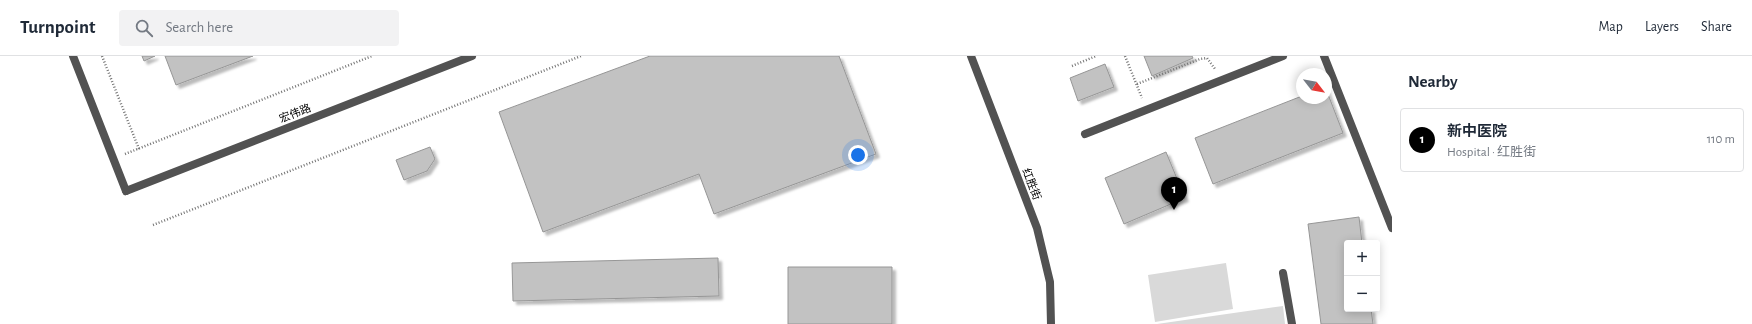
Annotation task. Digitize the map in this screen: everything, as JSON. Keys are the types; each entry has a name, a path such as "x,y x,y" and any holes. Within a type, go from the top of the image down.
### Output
{"street":[{"path":"73,56 113,159"},
{"name":"宏伟路","path":"113,159 126,192 472,56"},
{"name":"红胜街","path":"971,56 1037,228 1050,282 1051,324"},
{"path":"1085,134 1283,56"},
{"path":"1324,56 1392,228"},
{"path":"1283,273 1292,324"}],"path":[{"path":"102,56 139,148"},
{"path":"113,159 372,56"},
{"path":"153,225 581,56"},
{"path":"1072,66 1096,56"},
{"path":"1125,56 1147,110"},
{"path":"1137,84 1200,59 1207,58 1213,65 1221,81"}],"shaded area":[{"path":"1226,263 1233,309 1155,322 1148,275"},
{"path":"1283,306 1285,324 1157,324"}],"building":[{"path":"142,56 155,56 144,61"},
{"path":"165,56 253,56 176,85"},
{"path":"650,56 839,56 876,154 714,214 699,174 543,232 499,112"},
{"path":"1144,56 1192,56 1193,58 1152,76"},
{"path":"1105,64 1114,87 1078,101 1070,78"},
{"path":"1296,98 1296,104 1332,104 1343,133 1213,184 1195,138"},
{"path":"430,147 435,159 427,171 404,180 396,160"},
{"path":"1166,152 1185,198 1124,224 1105,178"},
{"path":"1359,217 1362,240 1344,240 1344,312 1371,312 1373,324 1321,324 1308,224"},
{"path":"718,258 719,296 513,301 512,263"},
{"path":"788,267 892,267 892,324 788,324"}],"place":[{"name":"新中医院","path":"1174,210"}]}
